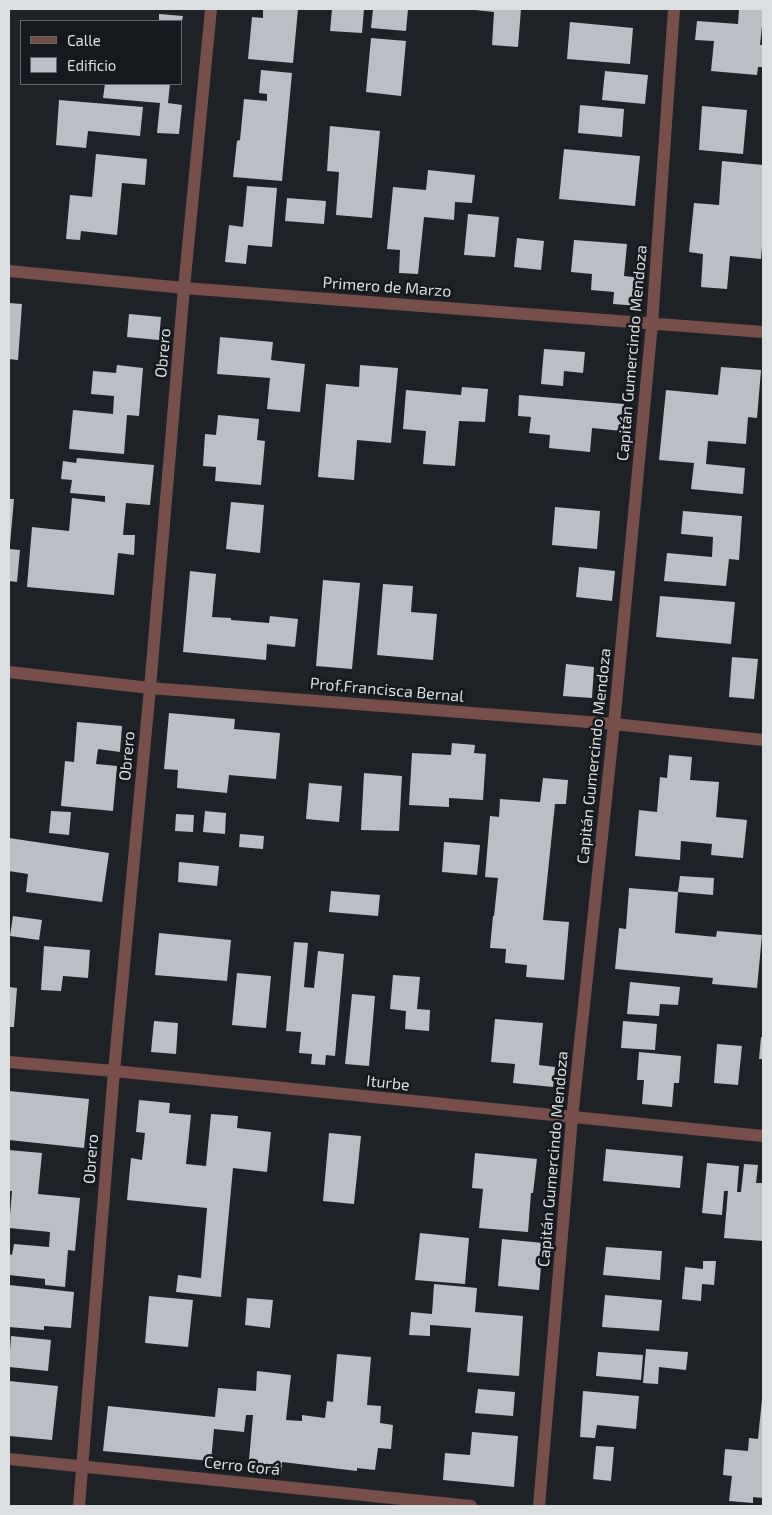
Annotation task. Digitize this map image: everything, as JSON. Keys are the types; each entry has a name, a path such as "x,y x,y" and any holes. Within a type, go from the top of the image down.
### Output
{"street":[{"name":"Obrero","path":"79,1506 114,1071 150,688 184,288 211,9"},
{"name":"Capitán Gumercindo Mendoza","path":"539,1506 572,1118 614,724 652,324 674,9"},
{"name":"Primero de Marzo","path":"9,271 184,288 763,332"},
{"name":"Prof.Francisca Bernal","path":"9,672 150,688 614,724 763,740"},
{"name":"Iturbe","path":"9,1062 763,1136"},
{"name":"Cerro Corá","path":"9,1460 471,1506"}],"building":[{"path":"263,9 298,9 293,63 248,59 252,17 263,18"},
{"path":"332,9 364,9 362,33 330,31"},
{"path":"373,9 408,9 406,31 371,28"},
{"path":"475,9 521,9 518,47 492,45 494,12"},
{"path":"739,9 763,9 760,45 763,45 763,67 758,67 757,75 711,71 714,41 695,40 697,21 738,24"},
{"path":"159,14 183,16 182,21 159,20"},
{"path":"570,22 633,28 630,64 567,59"},
{"path":"371,38 406,41 401,96 366,92"},
{"path":"261,70 292,73 282,181 233,177 237,141 240,140 244,99 267,101 267,94 259,93"},
{"path":"605,71 648,75 645,104 602,100"},
{"path":"105,85 170,85 168,103 182,105 179,134 157,133 160,103 103,98"},
{"path":"59,100 143,107 140,136 88,131 86,148 56,145"},
{"path":"580,105 624,109 622,137 578,133"},
{"path":"702,106 747,110 743,154 699,150"},
{"path":"330,126 380,131 372,218 336,215 339,172 327,171"},
{"path":"564,149 640,156 635,206 559,199"},
{"path":"96,154 147,159 145,185 122,183 117,235 81,231 80,240 66,239 70,195 92,197"},
{"path":"722,161 763,165 761,259 730,256 727,289 701,287 703,254 689,252 694,203 719,205"},
{"path":"428,170 475,175 472,203 455,202 454,220 424,217 418,274 399,273 400,250 387,249 393,187 426,190"},
{"path":"247,186 277,188 272,247 248,245 246,264 225,262 229,225 243,227"},
{"path":"287,198 326,201 324,224 285,221"},
{"path":"468,214 499,217 495,257 464,255"},
{"path":"517,238 544,241 541,270 514,267"},
{"path":"574,240 627,244 624,276 641,278 639,306 613,304 614,292 591,290 592,274 571,272"},
{"path":"9,303 22,304 18,360 9,359"},
{"path":"129,314 161,317 159,340 127,337"},
{"path":"220,337 273,342 271,360 305,364 300,412 267,409 270,378 217,374"},
{"path":"544,349 585,352 583,373 564,371 563,386 541,384"},
{"path":"117,365 143,368 139,416 127,415 124,454 69,449 73,410 113,414 114,396 91,394 93,371 116,373"},
{"path":"360,365 398,368 391,443 357,440 354,480 318,477 326,384 359,387"},
{"path":"721,367 761,370 757,418 748,417 746,444 708,441 706,464 745,468 743,494 691,489 694,463 659,460 666,390 718,395"},
{"path":"462,387 488,389 485,422 459,421 455,466 423,464 426,431 403,429 406,390 461,395"},
{"path":"519,395 624,404 622,431 592,428 590,452 549,448 550,435 529,433 531,417 518,416"},
{"path":"218,415 259,419 257,440 265,441 261,485 215,481 216,467 203,466 205,434 216,435"},
{"path":"77,458 154,465 150,505 126,503 123,535 135,535 134,555 118,553 114,595 27,587 32,527 69,531 72,498 105,502 105,496 70,493 72,480 61,479 63,461 76,463"},
{"path":"9,499 14,499 10,544 9,544"},
{"path":"231,502 264,505 260,553 226,549"},
{"path":"555,507 600,511 597,549 552,545"},
{"path":"683,511 742,516 739,560 729,559 726,586 664,581 667,553 712,557 713,537 681,534"},
{"path":"9,549 20,550 17,582 9,581"},
{"path":"579,567 615,571 612,601 576,597"},
{"path":"190,571 216,574 212,617 269,623 270,616 298,619 295,647 267,644 266,660 183,652"},
{"path":"323,580 360,583 352,669 316,666"},
{"path":"383,584 413,586 411,612 437,614 433,660 377,655"},
{"path":"660,596 735,602 731,644 656,637"},
{"path":"732,657 758,659 754,699 729,697"},
{"path":"566,664 594,667 592,698 563,696"},
{"path":"169,713 235,719 234,729 280,733 276,779 229,775 227,793 177,788 178,770 164,769"},
{"path":"77,722 122,726 120,752 98,749 96,764 117,766 113,811 61,806 65,761 74,762"},
{"path":"452,743 475,745 474,753 486,754 483,800 449,798 449,807 409,805 412,753 451,755"},
{"path":"669,755 692,757 690,780 719,782 716,817 747,820 743,858 711,855 712,844 681,841 680,860 635,856 639,810 657,812 660,777 667,778"},
{"path":"364,773 402,776 399,831 361,830"},
{"path":"543,778 568,780 566,804 555,804 543,920 569,922 564,980 526,977 527,965 505,963 506,949 490,948 498,878 485,877 490,816 499,817 500,799 540,802"},
{"path":"309,783 342,786 339,822 306,819"},
{"path":"51,811 71,812 69,835 49,833"},
{"path":"205,811 226,813 225,834 203,832"},
{"path":"176,814 194,815 193,832 175,831"},
{"path":"240,834 264,836 263,849 239,847"},
{"path":"9,838 109,853 102,902 26,892 28,874 9,871"},
{"path":"444,842 480,845 477,875 442,872"},
{"path":"179,862 219,866 217,886 178,882"},
{"path":"680,876 714,878 713,895 678,892"},
{"path":"629,888 678,892 675,933 716,937 717,931 762,935 757,988 712,984 713,978 615,969 619,928 626,929"},
{"path":"331,891 380,895 378,916 329,912"},
{"path":"13,916 42,920 39,940 10,936"},
{"path":"159,933 231,940 227,981 155,975"},
{"path":"294,942 308,943 304,987 314,988 318,951 344,954 335,1056 326,1055 325,1065 311,1064 312,1054 299,1053 301,1032 286,1031"},
{"path":"44,946 90,950 88,978 63,976 61,991 41,990"},
{"path":"237,973 271,976 266,1028 232,1025"},
{"path":"393,975 420,977 417,1009 430,1010 429,1031 405,1029 406,1011 390,1009"},
{"path":"630,982 680,987 678,1005 660,1004 659,1016 627,1014"},
{"path":"9,987 17,988 14,1027 9,1027"},
{"path":"352,994 375,996 369,1066 345,1064"},
{"path":"495,1019 543,1023 539,1065 555,1067 553,1087 513,1083 515,1064 491,1062"},
{"path":"154,1021 178,1023 176,1054 151,1052"},
{"path":"623,1021 657,1024 655,1050 621,1048"},
{"path":"761,1037 763,1037 763,1059 759,1059"},
{"path":"717,1044 742,1046 738,1085 714,1083"},
{"path":"639,1052 681,1056 679,1083 674,1083 672,1107 642,1104 644,1080 637,1080"},
{"path":"9,1091 89,1099 84,1148 9,1140"},
{"path":"139,1100 170,1103 169,1113 191,1115 186,1164 206,1166 211,1114 238,1116 237,1128 271,1132 267,1172 233,1168 221,1297 176,1292 178,1275 201,1278 207,1208 127,1200 131,1158 142,1160 145,1133 136,1132"},
{"path":"329,1133 361,1136 354,1204 323,1201"},
{"path":"606,1149 683,1156 680,1188 603,1181"},
{"path":"9,1150 42,1153 38,1194 80,1198 75,1251 68,1250 65,1287 45,1285 45,1279 9,1275 9,1254 12,1255 14,1244 49,1247 50,1232 9,1228 12,1191 9,1191"},
{"path":"475,1153 537,1159 533,1193 531,1193 528,1232 479,1228 483,1189 472,1188"},
{"path":"707,1163 739,1166 737,1192 741,1192 744,1164 758,1165 756,1183 763,1183 763,1241 724,1238 728,1191 724,1191 722,1215 702,1213"},
{"path":"420,1233 469,1238 465,1284 415,1280"},
{"path":"502,1239 543,1243 539,1290 498,1286"},
{"path":"606,1247 662,1251 660,1280 603,1275"},
{"path":"703,1261 716,1261 714,1285 702,1284 701,1301 682,1299 685,1267 703,1269"},
{"path":"434,1284 477,1288 475,1312 523,1316 519,1376 467,1372 471,1328 430,1325 430,1336 409,1335 411,1312 432,1314"},
{"path":"9,1285 74,1292 71,1328 44,1326 44,1330 9,1327"},
{"path":"605,1295 662,1300 659,1331 602,1327"},
{"path":"149,1296 193,1300 188,1347 145,1343"},
{"path":"247,1298 273,1300 270,1328 245,1325"},
{"path":"11,1336 51,1340 48,1371 9,1367"},
{"path":"646,1349 688,1352 686,1370 659,1367 658,1384 643,1383"},
{"path":"598,1352 643,1355 641,1380 596,1376"},
{"path":"337,1354 371,1357 367,1405 381,1406 380,1423 393,1425 391,1449 378,1448 375,1470 357,1468 357,1471 282,1462 281,1474 248,1471 253,1415 246,1415 244,1432 214,1429 211,1461 103,1451 108,1406 215,1417 218,1388 256,1391 257,1371 291,1375 286,1420 302,1421 302,1415 325,1418 327,1401 333,1402"},
{"path":"9,1381 58,1386 52,1440 9,1436"},
{"path":"478,1389 515,1392 513,1416 475,1413"},
{"path":"583,1391 639,1396 636,1429 597,1425 595,1438 580,1437"},
{"path":"762,1399 763,1498 753,1497 753,1503 729,1501 732,1476 723,1475 725,1449 748,1451 749,1438 758,1439"},
{"path":"472,1432 518,1436 514,1487 443,1480 445,1453 470,1455"},
{"path":"596,1446 614,1447 611,1481 593,1479"}]}
